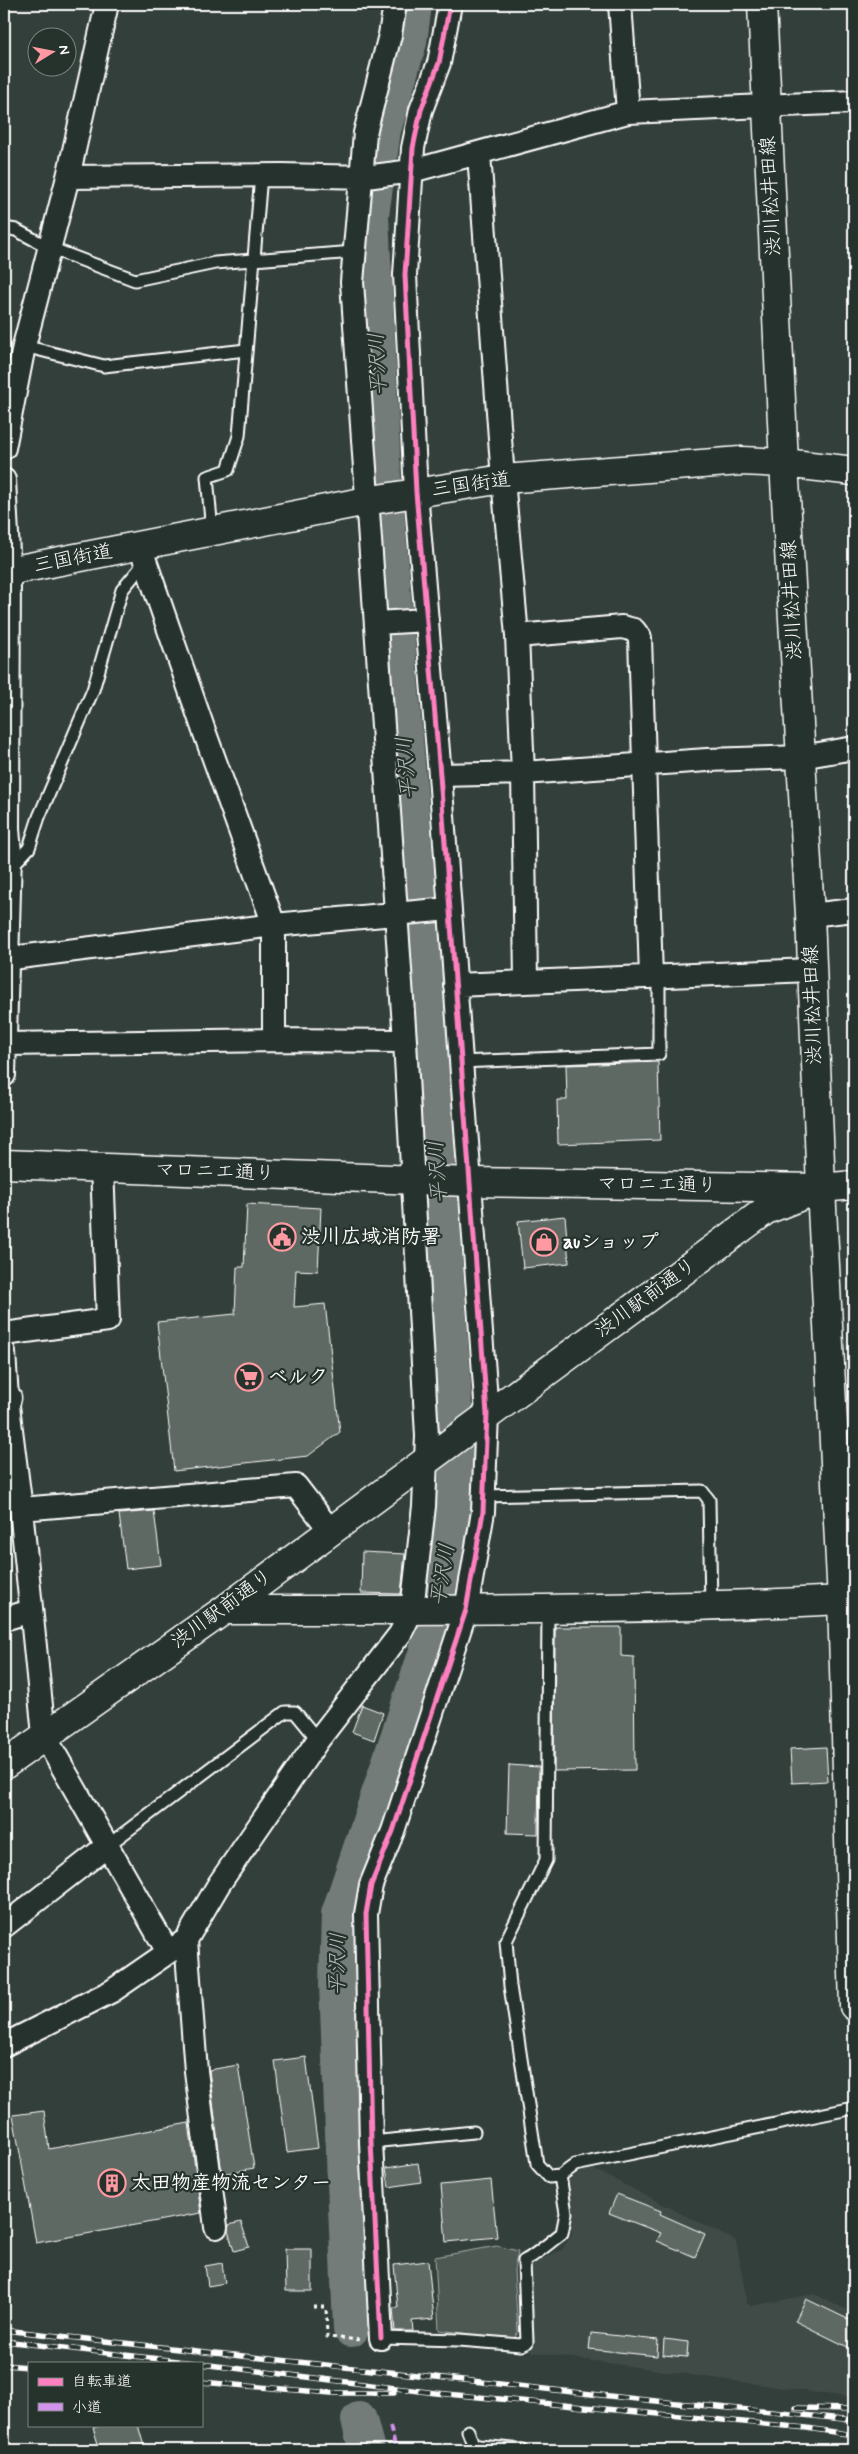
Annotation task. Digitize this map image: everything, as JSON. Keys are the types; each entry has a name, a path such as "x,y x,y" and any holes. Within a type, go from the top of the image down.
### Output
{"main road":[{"name":"渋川松井田線","path":"762,4 784,463 810,914 821,1188 848,1600 854,2006"},
{"name":"三国街道","path":"6,572 143,553 212,531 370,500 503,479 741,461 784,463 854,471"},
{"name":"マロニエ通り","path":"4,1164 465,1182 821,1188 854,1185"},
{"name":"渋川駅前通り","path":"4,1765 224,1610 482,1417 766,1210 821,1188"},
{"path":"224,1610 548,1610 711,1607 848,1600"}],"street":[{"path":"4,448 24,346 68,177 108,4"},
{"path":"4,2045 112,1991 177,1946 318,1740 400,1634 415,1610 424,1506 432,1454 427,1436 420,1180 405,1041 400,914 352,282 363,177 365,133 390,35 395,4"},
{"path":"381,2338 371,2142 366,1914 371,1885 393,1830 462,1610 484,1496 482,1417 465,1182 455,985 442,909 440,775 426,620 409,494 405,172 413,148 421,110 439,63 450,4"},
{"path":"620,4 628,112"},
{"path":"68,177 261,175 363,177 405,172 479,154 628,112 854,102"},
{"path":"479,154 503,479 517,636 523,773 526,982"},
{"path":"4,480 10,868 4,1075"},
{"path":"143,553 202,728 274,925 274,1040"},
{"path":"377,622 426,620"},
{"path":"517,636 622,628 634,630 640,638 655,977"},
{"path":"440,775 523,773 646,764 801,757 854,748"},
{"path":"6,959 274,925 442,909"},
{"path":"810,914 854,910"},
{"path":"455,985 811,970"},
{"path":"6,1044 274,1040 405,1041"},
{"path":"4,1334 108,1320 102,1167"},
{"path":"4,1352 5,1398 21,1510 44,1735 107,1846 177,1946 196,2070 216,2227"},
{"path":"21,1510 296,1486 330,1530"},
{"path":"4,1619 31,1611"},
{"path":"4,1926 107,1846"}],"lane":[{"path":"212,531 207,477 228,470 239,436 261,175"},
{"path":"4,228 16,230 50,248 135,280 215,262 254,261 354,252"},
{"path":"24,346 104,366 246,350"},
{"path":"10,868 29,848 39,817 93,690 122,590 143,553"},
{"path":"460,1062 659,1054 655,977"},
{"path":"484,1496 702,1491 709,1500 711,1607"},
{"path":"548,1610 546,1860 506,1941 510,1986 537,2164 549,2177 560,2176 575,2165 854,2108"},
{"path":"107,1846 285,1712 294,1712 318,1740"},
{"path":"371,2142 474,2132"},
{"path":"381,2338 459,2340 521,2345 527,2342 524,2261 533,2257 538,2249 562,2233 566,2213 560,2176"},
{"path":"468,2431 473,2444 523,2450"}],"path":[{"path":"313,2307 326,2307 327,2337 377,2342 381,2338"}],"shaded area":[{"path":"585,2169 593,2169 736,2241 747,2303 751,2306 814,2294 854,2313 854,2398 531,2352 532,2263 562,2250 572,2234 565,2181"},
{"path":"497,2246 518,2251 514,2270 518,2332 514,2339 439,2330 435,2257"}],"building":[{"path":"658,1062 660,1140 558,1144 557,1100 567,1100 566,1065"},
{"name":"ベルク","path":"247,1204 321,1208 318,1271 296,1270 294,1307 325,1304 340,1432 308,1456 174,1471 157,1322 235,1314 237,1267 244,1267"},
{"name":"auショップ","path":"565,1216 569,1263 523,1268 518,1221"},
{"path":"154,1511 161,1565 126,1569 119,1514"},
{"path":"362,1552 405,1554 401,1594 361,1593"},
{"path":"555,1627 621,1627 621,1656 634,1657 635,1770 554,1771"},
{"path":"362,1705 383,1713 374,1740 352,1732"},
{"path":"826,1747 828,1781 792,1783 790,1749"},
{"path":"509,1765 539,1767 538,1834 507,1833"},
{"path":"306,2057 318,2148 287,2152 275,2061"},
{"path":"238,2065 254,2168 222,2174 209,2070"},
{"name":"太田物産物流センター","path":"44,2111 49,2149 189,2123 201,2213 36,2243 13,2115"},
{"path":"418,2163 421,2182 389,2187 386,2168"},
{"path":"491,2180 497,2237 446,2242 441,2185"},
{"path":"617,2194 661,2211 660,2214 705,2234 695,2257 657,2241 661,2233 609,2213"},
{"path":"241,2222 249,2247 234,2251 228,2231 229,2225"},
{"path":"285,2249 312,2249 312,2291 286,2291"},
{"path":"428,2261 434,2319 412,2321 413,2331 395,2331 393,2308 398,2308 394,2265"},
{"path":"222,2263 225,2283 208,2286 205,2266"},
{"path":"806,2299 854,2322 854,2350 795,2321"},
{"path":"591,2333 658,2340 657,2356 589,2349"},
{"path":"664,2339 688,2342 687,2357 663,2355"},
{"path":"99,2426 138,2426 145,2450 100,2450 93,2428"}],"waterway":[{"name":"平沢川","path":"351,2329 337,1985 339,1914 429,1645 443,1588 457,1475 453,1383 422,944 383,476 371,215 383,130 409,42 414,4"},
{"name":"平沢川","path":"359,2420 367,2450"}],"railway":[{"path":"4,2330 646,2400 854,2420"},
{"path":"4,2341 185,2362"},
{"path":"202,2364 436,2393 807,2428 854,2435"},
{"path":"4,2365 28,2367"},
{"path":"202,2382 331,2393 394,2393"},
{"path":"796,2408 854,2409"}],"marked path":[{"path":"390,2426 396,2450"}],"cycle path":[{"path":"381,2338 371,2142 366,1914 371,1885 393,1831 466,1610 483,1512 487,1414 440,775 416,492 405,275 413,148 421,110 439,63 450,4"}],"place":[{"name":"渋川広域消防署","path":"282,1237"},
{"name":"auショップ","path":"544,1242"},
{"name":"ベルク","path":"249,1377"},
{"name":"太田物産物流センター","path":"112,2183"}]}
